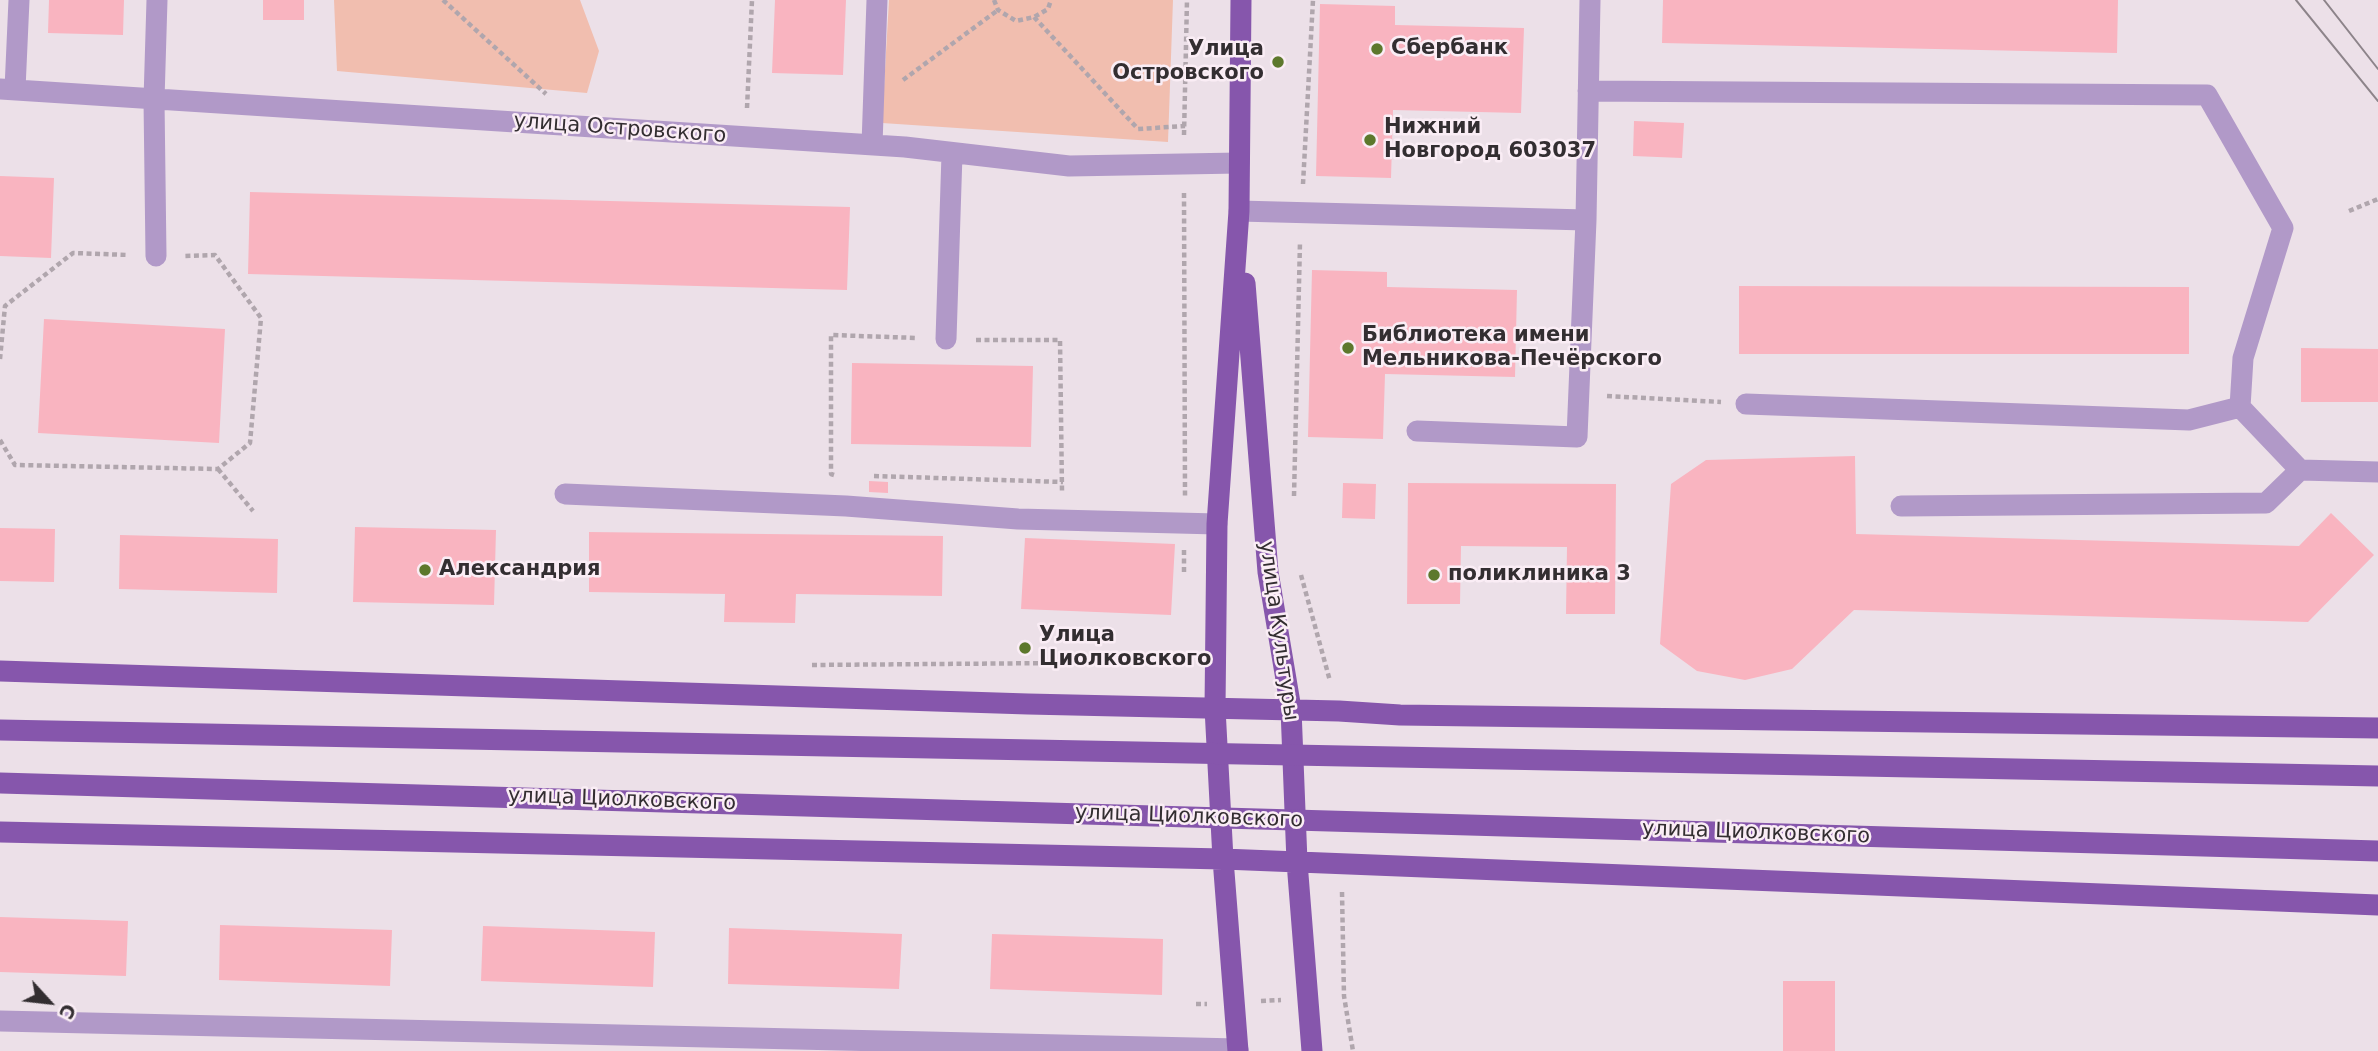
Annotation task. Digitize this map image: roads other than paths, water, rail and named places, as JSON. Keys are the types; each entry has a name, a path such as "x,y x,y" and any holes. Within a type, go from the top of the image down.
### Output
{"main road":[{"name":"улица Культуры","path":"1238,1050 1223,859 1215,708 1217,524 1239,211 1241,0"},
{"name":"улица Культуры","path":"1239,211 1268,572 1291,709 1297,862 1312,1051"},
{"path":"0,671 1291,709 1400,715 2378,728"},
{"path":"0,730 2378,776"},
{"name":"улица Циолковского","path":"0,783 2378,851"},
{"path":"0,832 1223,859 2378,905"}],"street":[{"path":"8,89 19,0"},
{"path":"156,256 154,100 157,0"},
{"path":"872,145 877,0"},
{"path":"1417,431 1577,437 1586,220 1590,0"},
{"name":"улица Островского","path":"8,89 872,145 1069,166 1239,163"},
{"path":"1588,91 2207,95 2283,228 2243,358 2240,407 2300,470 2378,472"},
{"path":"946,339 952,154"},
{"path":"1239,211 1586,220"},
{"path":"1746,404 2189,420 2240,407"},
{"path":"1901,506 2266,503 2300,470"},
{"path":"565,494 846,506 1018,519 1217,524"},
{"path":"0,1021 1238,1050"}],"tram line":[{"path":"2296,0 2378,101"},
{"path":"2324,0 2378,69"}],"place":[{"name":"Сбербанк","path":"1377,49"},
{"name":"Улица Островского","path":"1278,62"},
{"name":"Нижний Новгород 603037","path":"1370,140"},
{"name":"Библиотека имени Мельникова-Печёрского","path":"1348,348"},
{"name":"Александрия","path":"425,570"},
{"name":"поликлиника 3","path":"1434,575"},
{"name":"Улица Циолковского","path":"1025,648"}]}
